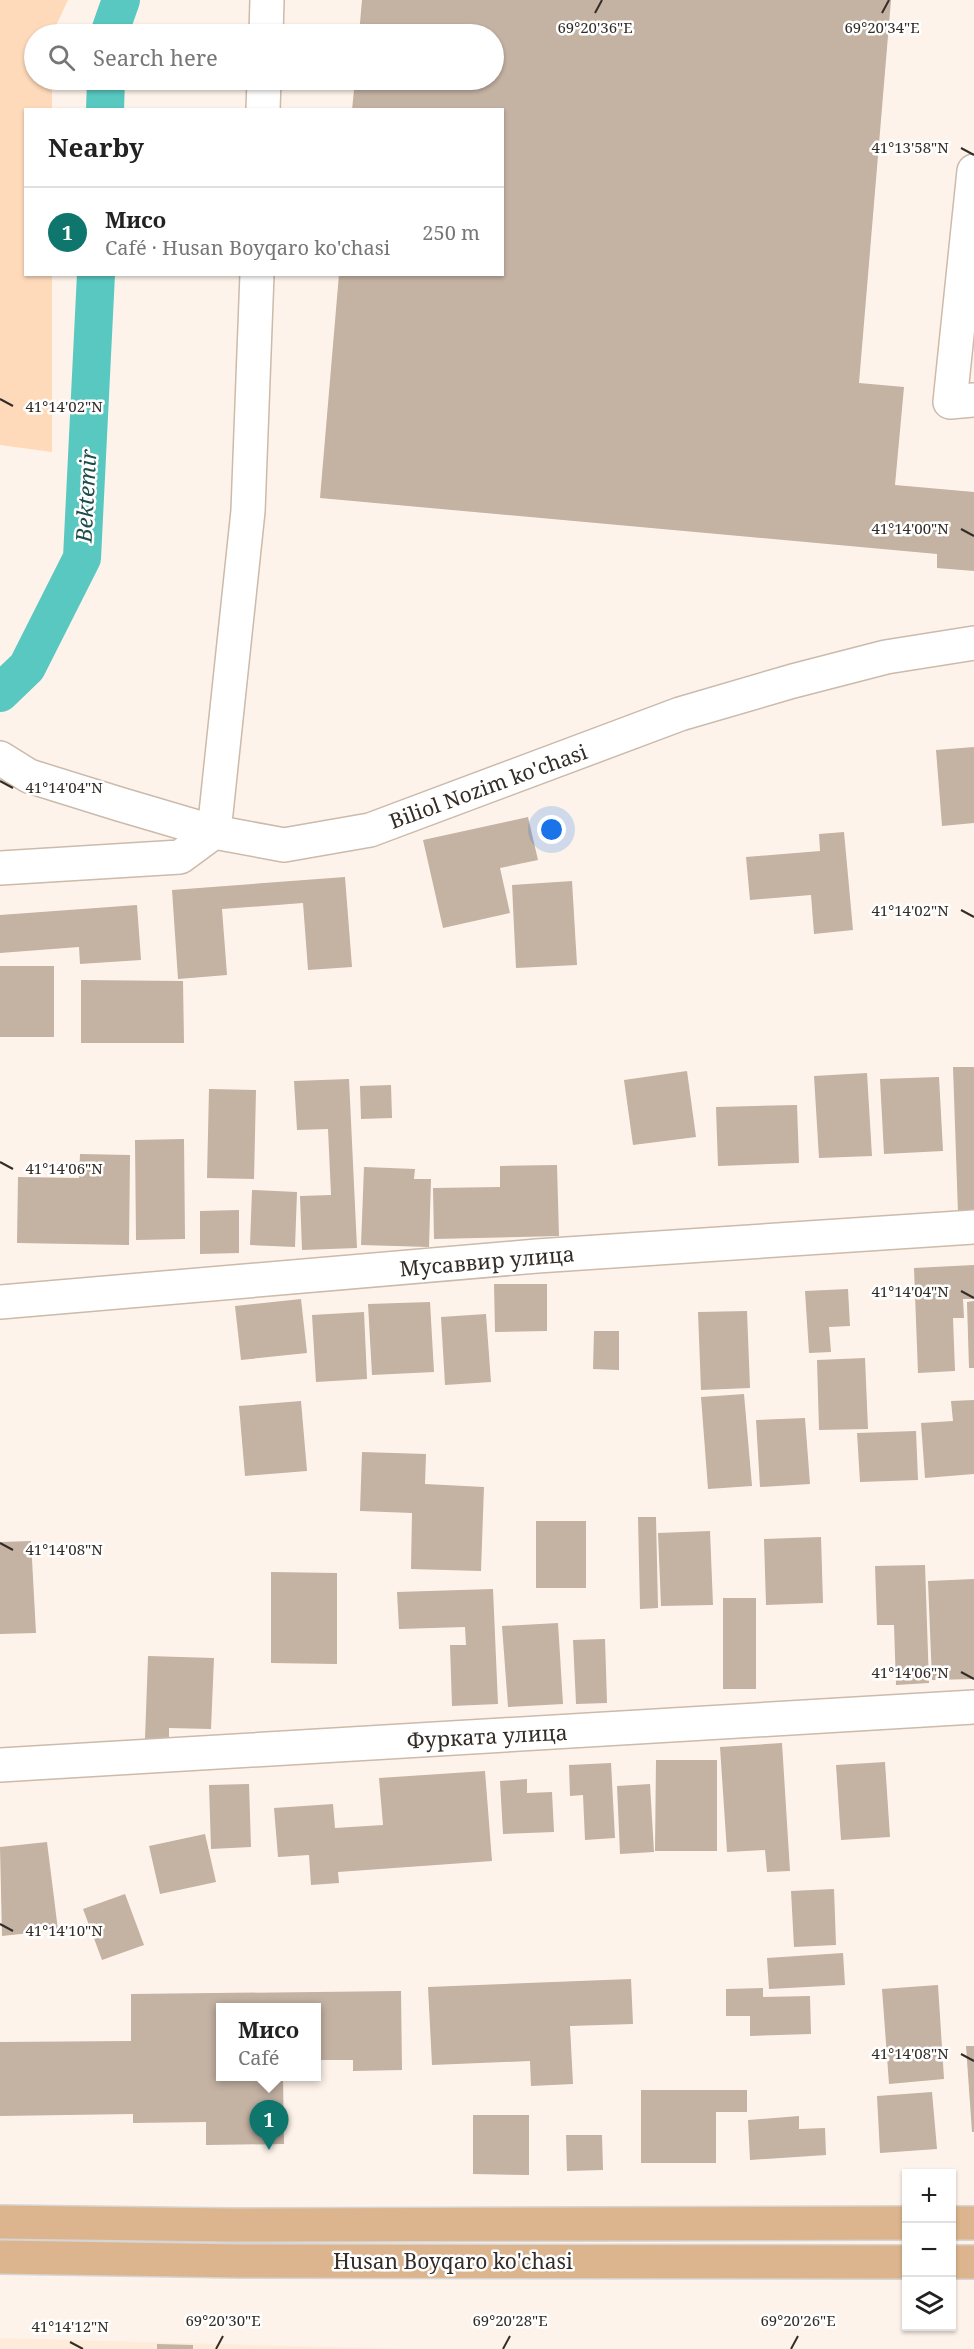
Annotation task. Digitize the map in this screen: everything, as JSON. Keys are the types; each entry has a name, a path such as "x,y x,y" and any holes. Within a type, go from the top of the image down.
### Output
{"main road":[{"name":"Husan Boyqaro ko'chasi","path":"0,2222 229,2225 902,2223"},
{"path":"956,2223 974,2223"},
{"name":"Husan Boyqaro ko'chasi","path":"0,2257 240,2261 902,2262"},
{"path":"956,2262 974,2262"}],"street":[{"path":"266,24 267,0"},
{"path":"263,108 264,90"},
{"path":"974,171 950,402 974,400"},
{"path":"0,868 180,857 214,832 248,511 257,276"},
{"name":"Biliol Nozim ko'chasi","path":"0,758 29,776 214,832 284,845 370,830 680,714 886,657 974,643"},
{"name":"Мусаввир улица","path":"0,1302 537,1256 974,1227"},
{"name":"Фурката улица","path":"0,1765 974,1707"}],"shaded area":[{"path":"0,0 68,0 57,24 24,24 24,90 52,90 52,108 24,108 24,276 52,276 52,452 0,445"},
{"path":"0,2338 397,2349 0,2349"}],"building":[{"path":"362,0 891,0 859,383 904,387 895,485 974,492 974,571 937,568 937,554 320,498 339,276 504,276 504,108 352,108 354,90 504,90 504,24 360,24"},
{"path":"974,747 974,823 942,826 936,750"},
{"path":"528,817 538,860 500,868 510,913 443,928 423,840"},
{"path":"844,832 853,930 814,934 811,895 750,900 746,857 820,851 819,834"},
{"path":"345,877 352,967 308,970 303,903 222,909 227,975 178,979 172,890"},
{"path":"572,881 577,965 516,968 512,885"},
{"path":"137,905 141,960 80,964 79,947 0,953 0,915"},
{"path":"0,966 54,966 54,1037 0,1037"},
{"path":"81,980 183,981 184,1043 81,1043"},
{"path":"953,1067 974,1067 974,1213 958,1213"},
{"path":"687,1071 696,1137 633,1145 624,1080"},
{"path":"867,1073 872,1156 819,1158 814,1076"},
{"path":"939,1077 943,1151 884,1154 880,1079"},
{"path":"349,1079 357,1248 302,1250 300,1196 331,1195 328,1129 297,1130 294,1081"},
{"path":"391,1085 392,1118 361,1119 360,1086"},
{"path":"209,1089 256,1090 254,1179 207,1178"},
{"path":"797,1105 799,1163 718,1166 716,1107"},
{"path":"184,1139 185,1239 136,1240 135,1140"},
{"path":"80,1154 130,1155 129,1245 17,1243 18,1177 79,1178"},
{"path":"557,1165 559,1236 434,1239 433,1188 500,1187 500,1166"},
{"path":"364,1167 415,1169 414,1179 431,1179 429,1247 361,1245"},
{"path":"252,1190 297,1192 295,1247 250,1245"},
{"path":"239,1210 239,1253 200,1254 200,1211"},
{"path":"974,1265 974,1299 963,1299 964,1318 953,1318 955,1371 918,1373 914,1268"},
{"path":"494,1284 547,1284 547,1331 495,1332"},
{"path":"848,1289 850,1326 829,1327 831,1352 809,1353 805,1291"},
{"path":"301,1299 307,1353 241,1360 235,1306"},
{"path":"974,1301 974,1368 969,1368 967,1302"},
{"path":"430,1302 434,1372 372,1375 368,1304"},
{"path":"747,1311 750,1388 701,1390 698,1312"},
{"path":"364,1312 367,1379 316,1382 312,1315"},
{"path":"486,1314 491,1382 445,1385 441,1317"},
{"path":"594,1331 619,1331 619,1370 593,1369"},
{"path":"865,1358 868,1429 819,1430 817,1360"},
{"path":"744,1394 752,1486 708,1489 701,1397"},
{"path":"974,1400 974,1474 925,1478 921,1423 953,1421 951,1401"},
{"path":"301,1401 307,1471 245,1476 239,1406"},
{"path":"805,1418 810,1484 760,1487 756,1420"},
{"path":"916,1431 918,1480 860,1482 857,1433"},
{"path":"362,1452 426,1454 425,1484 484,1487 481,1571 411,1569 412,1513 360,1511"},
{"path":"638,1517 656,1517 658,1608 640,1609"},
{"path":"536,1521 586,1521 586,1588 536,1588"},
{"path":"710,1531 713,1605 661,1606 658,1533"},
{"path":"821,1537 823,1603 766,1605 764,1539"},
{"path":"31,1541 36,1633 0,1634 0,1542"},
{"path":"925,1565 929,1683 896,1685 894,1625 877,1625 875,1566"},
{"path":"271,1572 337,1573 337,1664 271,1663"},
{"path":"974,1579 974,1679 932,1680 928,1581"},
{"path":"493,1589 498,1704 452,1706 450,1645 466,1645 465,1627 399,1629 397,1592"},
{"path":"723,1598 756,1598 756,1689 723,1689"},
{"path":"558,1623 563,1704 508,1707 502,1626"},
{"path":"605,1639 607,1703 576,1704 573,1640"},
{"path":"148,1656 214,1658 211,1729 169,1728 169,1740 145,1739"},
{"path":"782,1743 790,1871 767,1872 765,1850 727,1852 720,1747"},
{"path":"656,1760 717,1760 717,1851 655,1851"},
{"path":"885,1762 890,1837 841,1840 836,1765"},
{"path":"611,1763 615,1838 585,1840 583,1795 570,1796 569,1765"},
{"path":"485,1771 492,1861 338,1872 339,1883 311,1885 309,1855 278,1857 274,1808 333,1804 335,1828 383,1825 379,1778"},
{"path":"527,1779 527,1793 552,1792 554,1832 503,1834 500,1781"},
{"path":"249,1784 251,1847 211,1849 209,1785"},
{"path":"650,1784 654,1852 620,1854 617,1786"},
{"path":"205,1834 216,1882 160,1894 149,1846"},
{"path":"47,1842 58,1930 2,1936 0,1847"},
{"path":"834,1889 836,1945 794,1947 791,1891"},
{"path":"125,1894 144,1945 102,1960 83,1909"},
{"path":"843,1953 845,1985 769,1989 767,1958"},
{"path":"631,1979 633,2024 570,2026 573,2084 531,2086 530,2061 432,2065 428,1987"},
{"path":"938,1985 944,2079 889,2084 882,1989"},
{"path":"763,1988 763,1997 810,1996 811,2034 750,2036 750,2016 726,2016 726,1989"},
{"path":"401,1991 402,2070 353,2071 353,2060 321,2060 321,2003 216,2003 216,2081 283,2081 284,2144 206,2145 206,2122 133,2123 133,2114 0,2116 0,2042 131,2041 131,1994"},
{"path":"966,2046 974,2046 974,2132 972,2132"},
{"path":"641,2090 747,2090 747,2112 716,2112 716,2163 641,2163"},
{"path":"932,2092 937,2149 880,2153 877,2096"},
{"path":"473,2115 529,2115 529,2175 473,2174"},
{"path":"799,2116 799,2129 825,2128 826,2155 750,2160 748,2120"},
{"path":"566,2135 602,2135 603,2170 567,2171"},
{"path":"157,2344 193,2345 193,2349 157,2349"}],"waterway":[{"name":"Bektemir","path":"113,24 121,0"},
{"name":"Bektemir","path":"105,108 106,90"},
{"name":"Bektemir","path":"0,693 27,667 82,558 96,276"}],"place":[{"name":"Мисо","path":"269,2150"}]}
